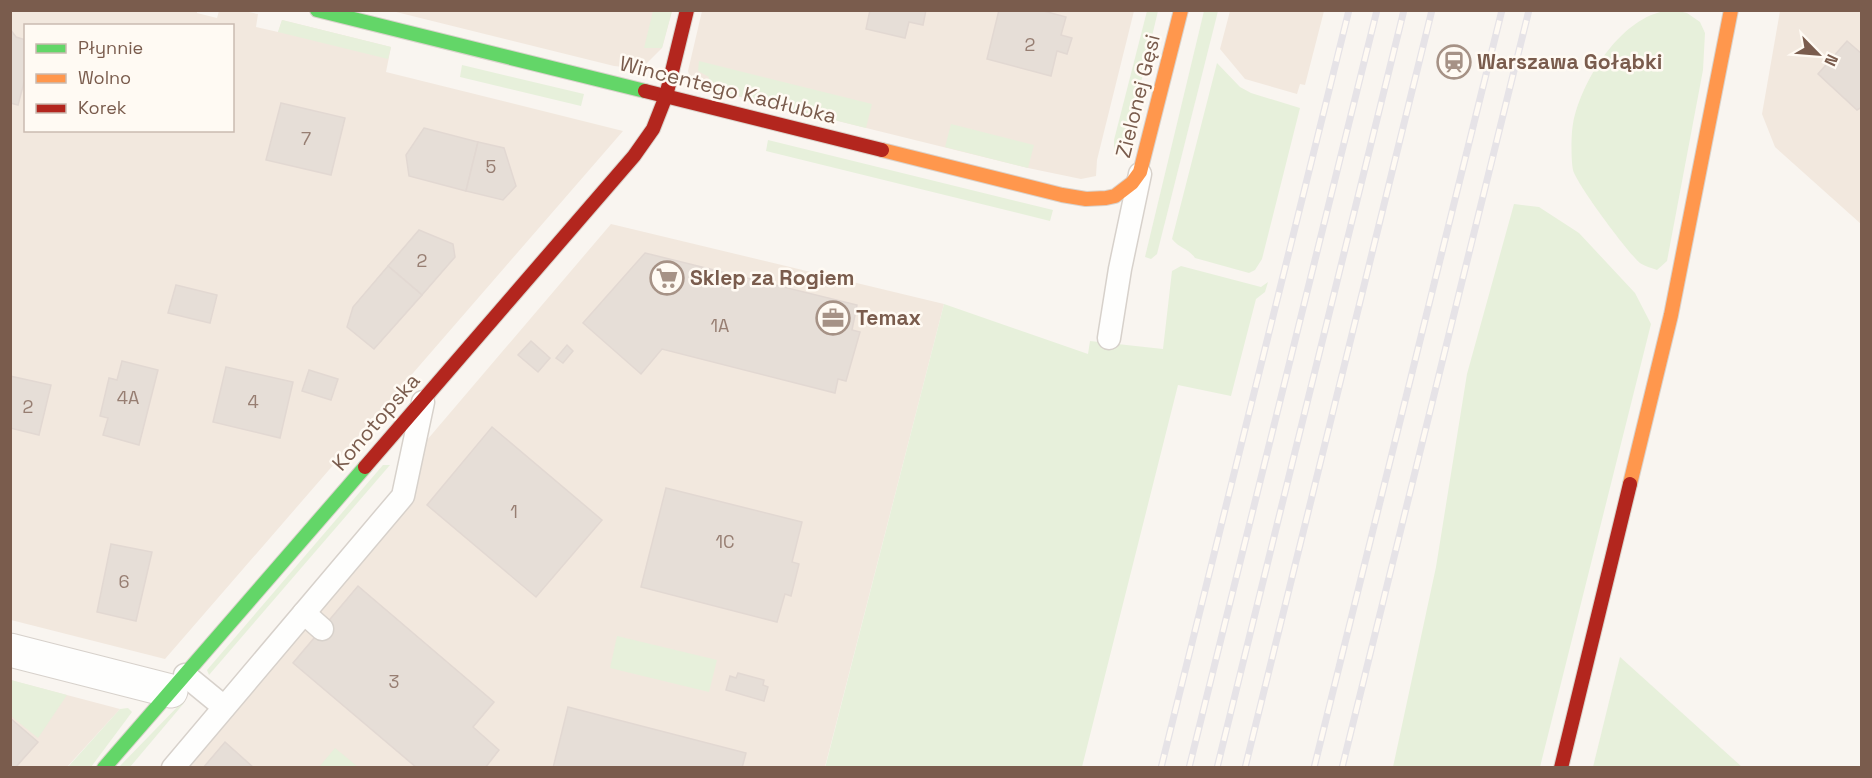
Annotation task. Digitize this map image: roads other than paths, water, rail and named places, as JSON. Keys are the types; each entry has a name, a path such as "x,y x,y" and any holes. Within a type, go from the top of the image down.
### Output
{"street":[{"name":"Wincentego Kadłubka","path":"317,10 1070,196 1097,201 1112,198 1134,181"},
{"name":"Konotopska","path":"104,768 634,156 653,129 666,96 687,10"},
{"name":"Zielonej Gęsi","path":"1134,181 1181,10"},
{"path":"1561,768 1671,315 1731,10"},
{"path":"10,650 178,683"}],"lane":[{"path":"1109,338 1134,181"},
{"path":"173,768 403,496 423,401"},
{"path":"304,613 321,629"},
{"path":"178,683 224,707"}],"railway":[{"path":"1161,768 1349,10"},
{"path":"1189,768 1377,10"},
{"path":"1217,768 1404,10"},
{"path":"1245,768 1432,10"},
{"path":"1314,768 1502,10"},
{"path":"1342,768 1529,10"}],"place":[{"name":"Warszawa Gołąbki","path":"1454,62"},
{"name":"Sklep za Rogiem","path":"667,278"},
{"name":"Temax","path":"833,318"}]}
